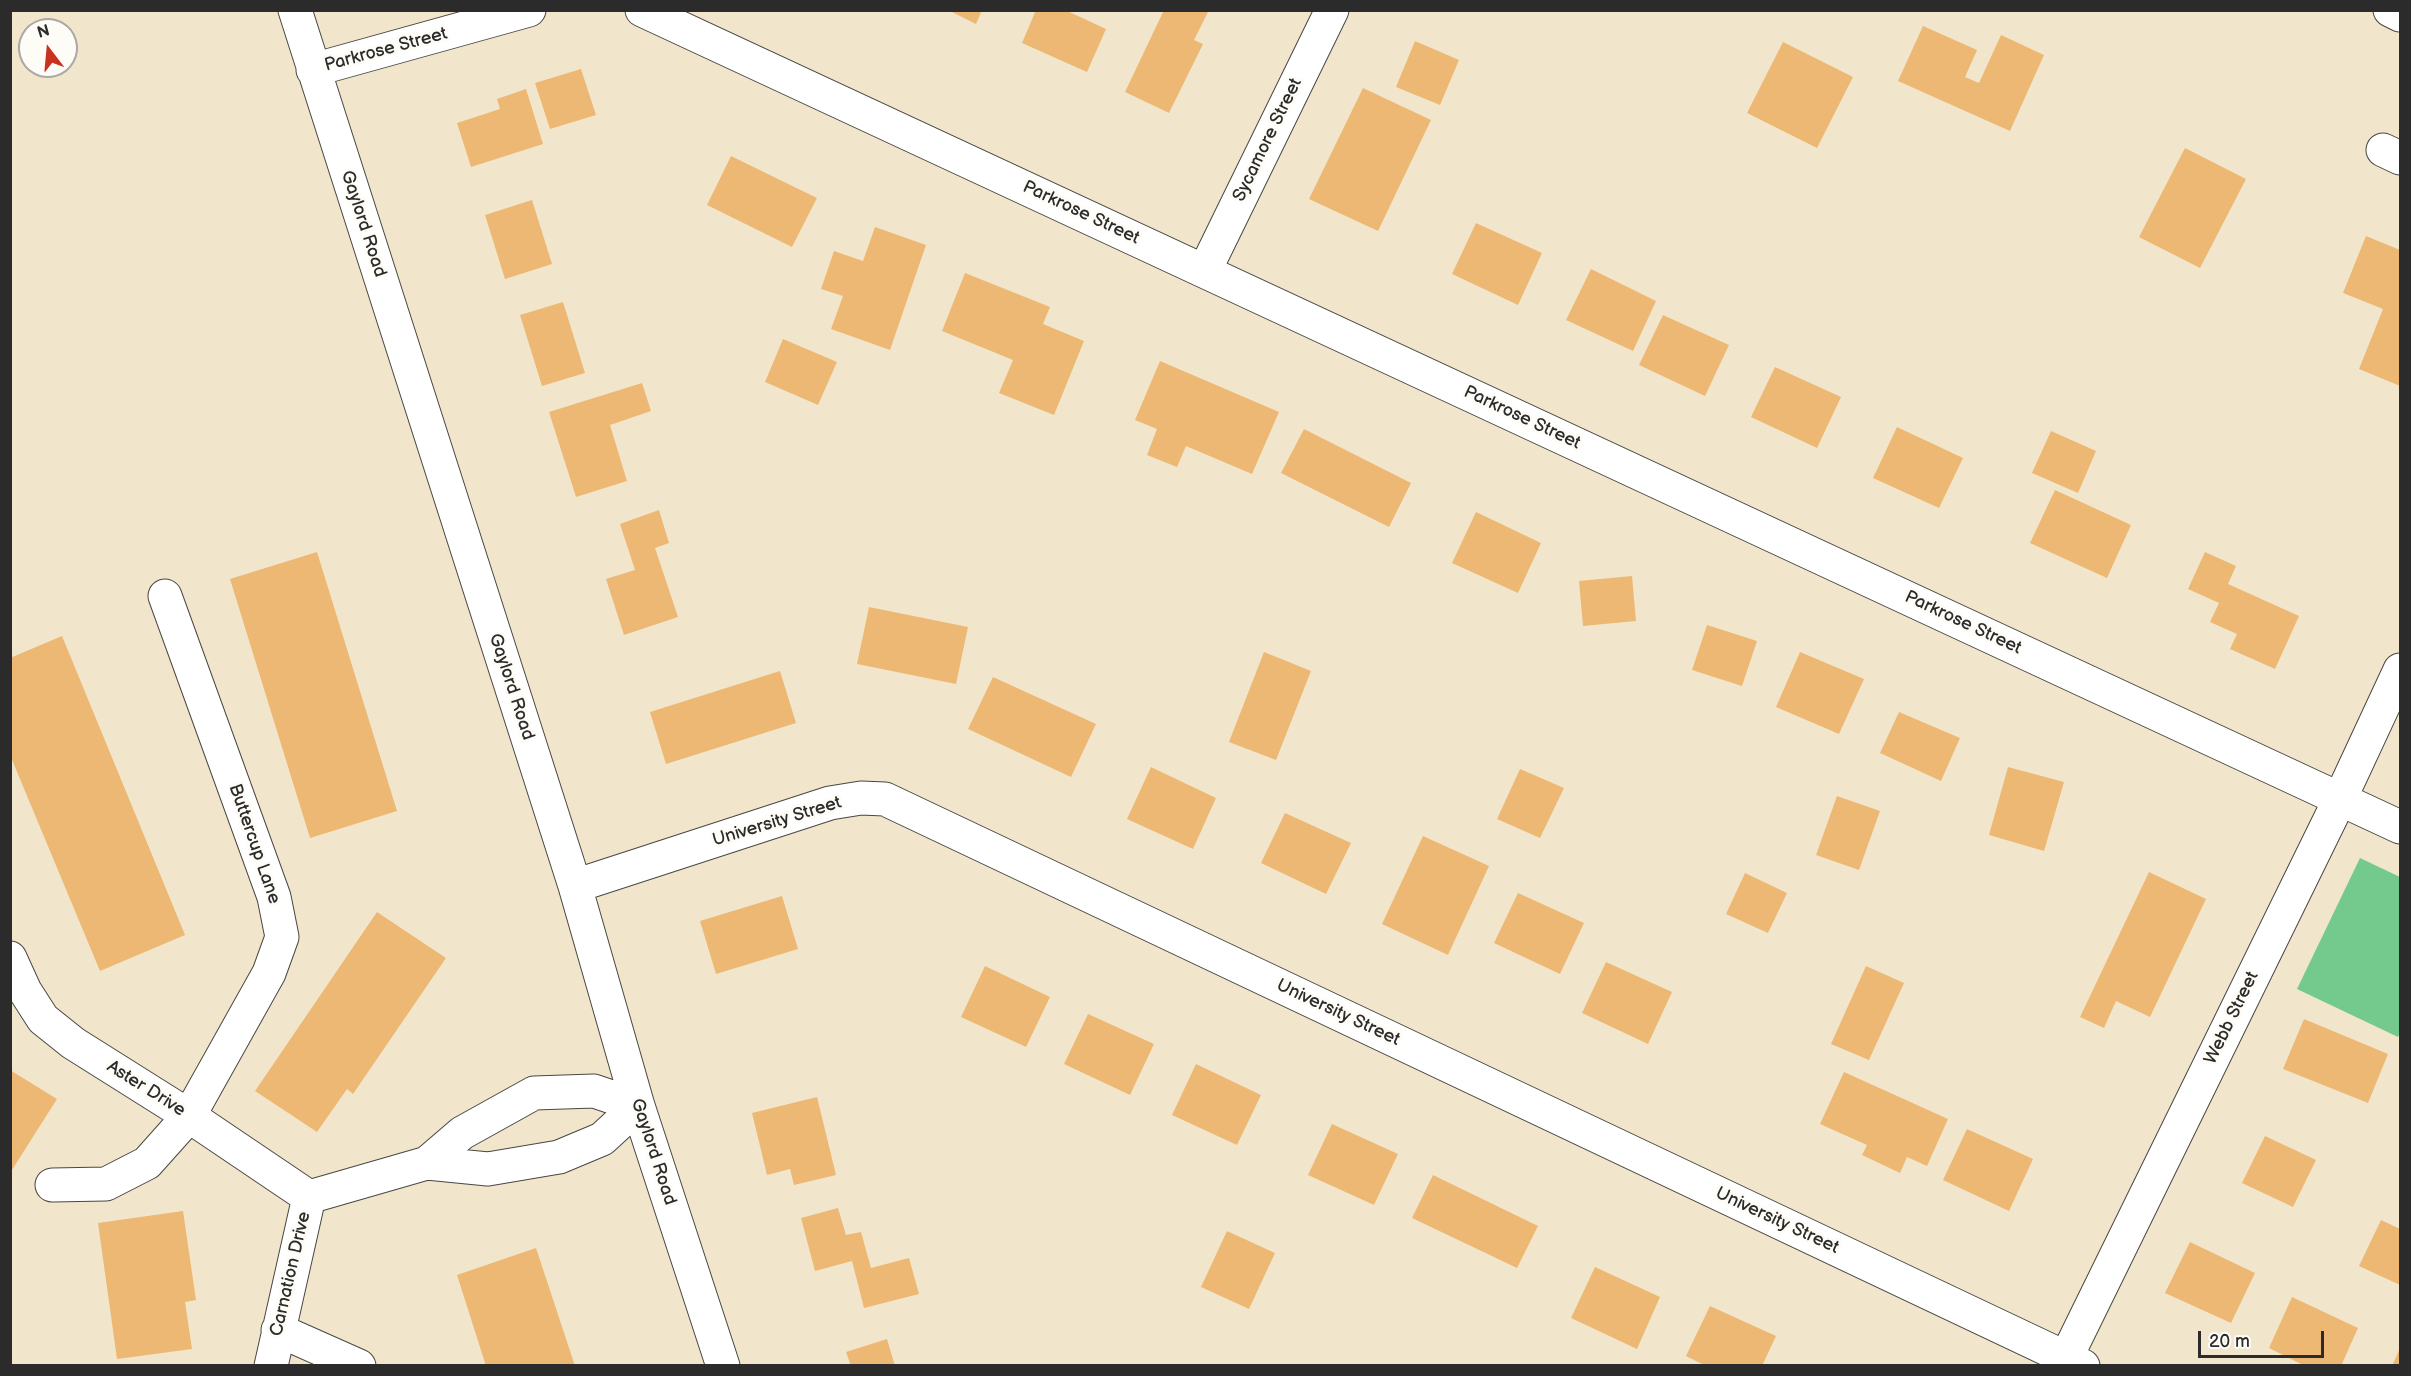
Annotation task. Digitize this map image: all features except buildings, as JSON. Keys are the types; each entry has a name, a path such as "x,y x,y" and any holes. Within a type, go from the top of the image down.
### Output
{"street":[{"name":"Gaylord Road","path":"295,10 575,886 638,1106 723,1365"},
{"name":"Parkrose Street","path":"313,70 529,10"},
{"name":"Parkrose Street","path":"642,10 2400,827"},
{"name":"Sycamore Street","path":"1205,270 1332,10"},
{"path":"2390,10 2400,15"},
{"name":"Buttercup Lane","path":"52,1185 106,1184 147,1163 189,1116 269,973 282,937 274,897 165,596"},
{"name":"Webb Street","path":"2070,1363 2400,670"},
{"name":"University Street","path":"575,886 830,803 861,798 885,799 2070,1363"},
{"name":"Aster Drive","path":"10,957 25,991 43,1019 73,1043 189,1116 309,1197"},
{"name":"Carnation Drive","path":"271,1365 309,1197 427,1163 488,1169 559,1157 602,1139 638,1106 594,1091 534,1093 462,1133 427,1163"},
{"path":"278,1330 358,1365"}],"green space":[{"path":"2360,858 2400,877 2400,1032 2398,1037 2297,989"}]}
